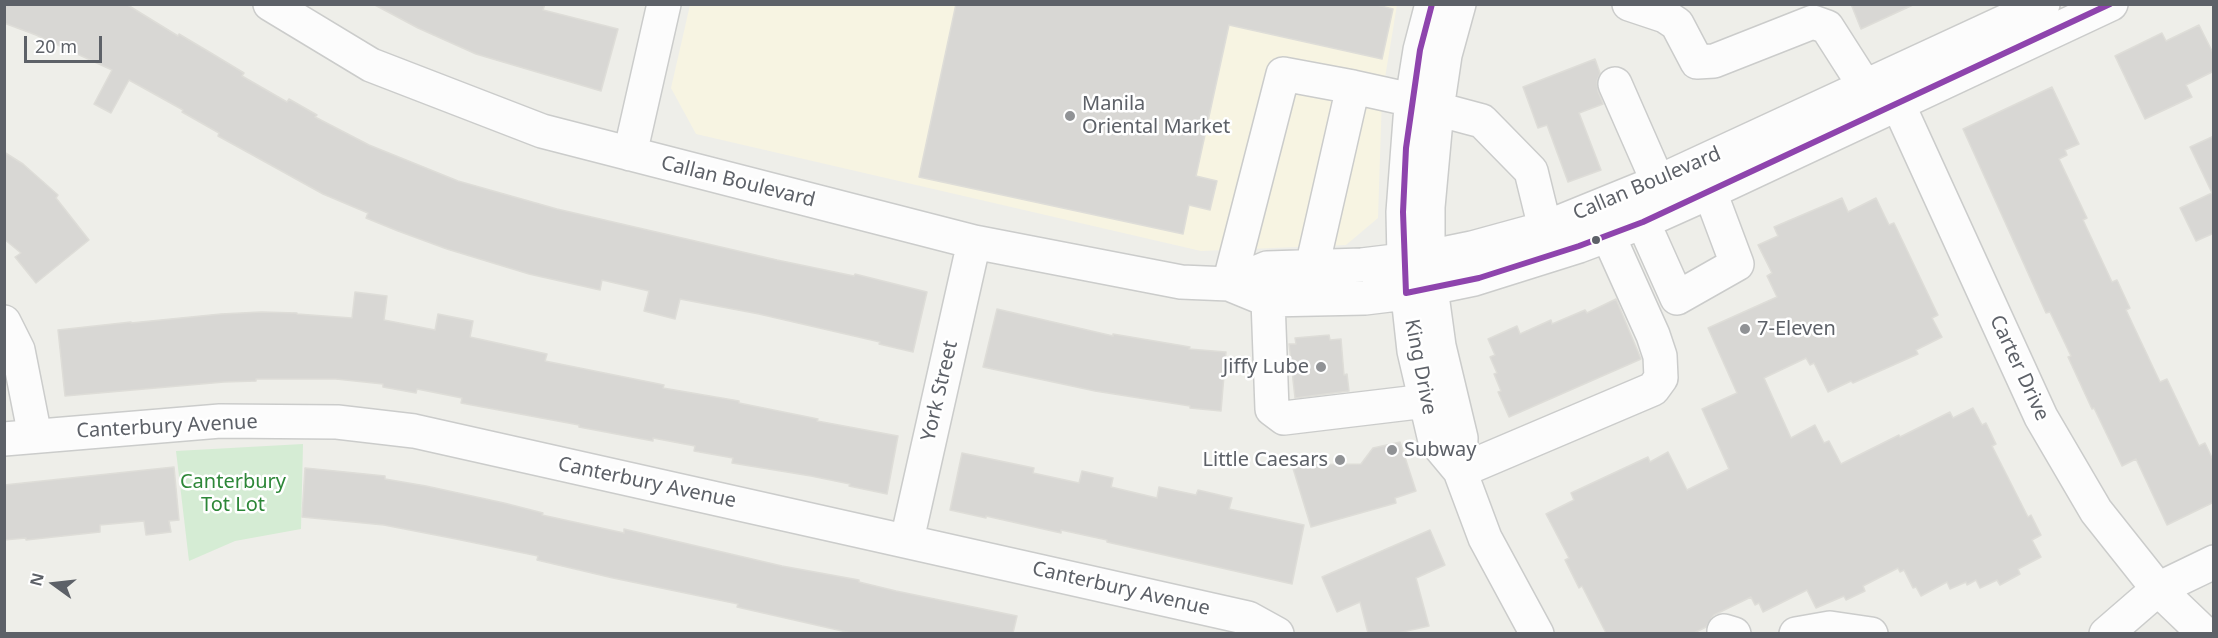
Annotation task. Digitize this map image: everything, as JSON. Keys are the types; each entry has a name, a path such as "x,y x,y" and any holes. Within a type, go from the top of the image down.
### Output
{"street":[{"name":"Callan Boulevard","path":"270,4 371,65 542,131 974,243 1181,282 1229,284 1268,300 1365,298 1472,248 1545,228 1658,182 1866,88 2043,4"},
{"path":"630,154 664,4"},
{"name":"King Drive","path":"1432,4 1420,50 1428,207 1417,275 1414,351 1435,441 1460,471 1485,537 1537,633"},
{"name":"King Drive","path":"1424,105 1445,55 1459,4"},
{"path":"1629,4 1665,16 1677,24 1697,62 1714,61 1813,22 1827,27 1866,88 1898,104"},
{"name":"Callan Boulevard","path":"1229,284 1267,268 1362,265 1417,275 1474,279 1643,222 2111,4"},
{"path":"1229,284 1283,74 1353,87 1482,121 1531,171 1545,228"},
{"path":"1616,84 1658,182"},
{"path":"1312,267 1353,87"},
{"name":"Carter Drive","path":"1898,104 2041,417 2096,512 2158,589 2205,633"},
{"path":"1643,222 1677,298 1737,264 1710,192"},
{"path":"1460,471 1653,389 1661,378 1660,356 1653,335 1608,235"},
{"name":"York Street","path":"907,540 974,243"},
{"name":"King Drive","path":"1417,275 1439,346 1461,438 1460,471"},
{"path":"1268,300 1272,409 1284,418 1426,401"},
{"path":"4,322 18,350 20,438"},
{"name":"Canterbury Avenue","path":"20,438 220,421 337,422 414,431 1248,618 1277,633"},
{"path":"2106,633 2158,589 2214,562"},
{"path":"1796,633 1830,628 1871,633"}],"shaded area":[{"path":"690,5 1397,5 1382,96 1378,218 1346,245 1201,251 696,134 671,88"}],"green space":[{"name":"Canterbury Tot Lot","path":"303,444 301,529 235,541 189,561 176,451"}],"building":[{"path":"4,4 126,4 244,73 242,76 287,102 289,99 317,115 315,117 369,145 458,181 557,209 777,260 854,276 855,274 927,292 913,352 879,344 880,342 759,314 680,299 675,319 644,311 649,291 602,280 600,290 529,274 447,249 398,231 366,218 368,213 323,194 218,136 219,133 182,112 183,110 129,80 111,113 94,104 112,70 4,23"},
{"path":"373,4 545,4 543,10 618,29 601,91 476,54 418,28"},
{"name":"Manila Oriental Market","path":"956,4 1373,4 1393,9 1382,59 1229,25 1196,176 1217,181 1210,210 1189,205 1183,234 919,177"},
{"path":"1851,4 1915,4 1861,29"},
{"path":"2199,25 2214,55 2214,71 2186,85 2192,97 2145,119 2115,56 2162,33 2166,41"},
{"path":"1595,59 1600,73 1597,81 1598,91 1603,104 1579,113 1601,170 1568,182 1547,125 1538,128 1523,87"},
{"path":"2052,87 2079,144 2065,150 2067,155 2059,159 2087,218 2083,220 2112,282 2117,280 2130,308 2126,310 2160,382 2167,379 2199,446 2205,443 2214,462 2214,502 2167,525 2136,459 2122,466 2094,408 2092,409 2068,357 2071,356 2050,312 2046,313 1963,129"},
{"path":"2214,136 2214,233 2196,241 2180,208 2212,193 2190,147"},
{"path":"4,152 23,164 58,195 56,198 89,240 36,283 15,257 21,253 4,239"},
{"path":"1842,198 1848,212 1876,198 1889,225 1894,223 1938,315 1932,318 1942,337 1916,350 1918,354 1828,392 1814,363 1810,365 1806,358 1764,378 1791,438 1815,425 1824,443 1829,441 1841,464 1950,412 1953,418 1973,408 1982,425 1986,423 1996,444 1992,446 2028,517 2031,515 2041,535 2032,540 2041,557 2018,569 2020,574 2000,585 1997,580 1980,588 1976,580 1950,589 1947,582 1921,596 1916,587 1913,588 1904,570 1900,572 1898,568 1863,586 1865,591 1846,600 1844,596 1816,608 1807,590 1763,612 1759,603 1755,605 1751,597 1714,615 1706,627 1694,633 1606,633 1582,586 1579,588 1565,560 1569,558 1546,514 1574,500 1571,493 1648,457 1650,462 1668,452 1687,490 1729,469 1702,409 1737,393 1708,328 1777,297 1767,276 1772,273 1758,245 1778,236 1774,227"},
{"path":"355,292 387,296 384,320 435,330 438,314 473,321 470,337 547,354 545,361 664,385 663,388 739,401 739,403 818,419 817,421 898,436 887,494 811,476 732,463 733,458 694,451 695,446 653,438 653,441 579,427 579,425 461,403 462,398 417,389 416,393 383,387 383,384 336,379 256,379 256,381 65,396 58,330 261,312 352,318"},
{"path":"1616,299 1641,359 1509,417 1498,392 1501,391 1494,374 1497,373 1490,357 1495,355 1488,339 1517,326 1520,334 1551,320 1552,324 1585,310 1587,313"},
{"path":"997,309 1113,336 1113,334 1190,347 1189,349 1226,352 1221,411 1190,408 1190,406 1095,391 983,367"},
{"path":"1329,335 1330,340 1341,339 1344,375 1347,374 1349,391 1295,398 1289,344 1296,344 1295,338"},
{"path":"1400,442 1416,491 1395,498 1396,503 1311,527 1292,465 1361,464 1373,448"},
{"path":"962,453 1034,468 1033,473 1079,483 1082,471 1113,478 1111,487 1157,498 1159,487 1196,495 1198,490 1232,498 1229,509 1304,525 1292,584 1061,530 1061,533 950,510"},
{"path":"174,467 179,520 169,521 171,532 146,535 144,521 100,525 100,532 26,540 26,538 4,540 4,485"},
{"path":"305,468 385,476 385,479 504,503 543,513 542,515 624,533 624,529 782,566 859,580 859,582 896,591 1017,616 1013,633 851,633 737,607 738,604 537,560 538,556 384,525 302,517"},
{"path":"1430,530 1445,565 1416,578 1429,626 1398,633 1368,633 1360,602 1337,612 1322,577"}],"transit line":[{"path":"1432,4 1420,50 1406,148 1403,212 1406,293 1479,278 1579,246 1643,222 2110,4"}],"place":[{"name":"Manila Oriental Market","path":"1070,116"},
{"name":"7-Eleven","path":"1745,329"},
{"name":"Jiffy Lube","path":"1321,367"},
{"name":"Subway","path":"1392,450"},
{"name":"Little Caesars","path":"1340,460"}]}
